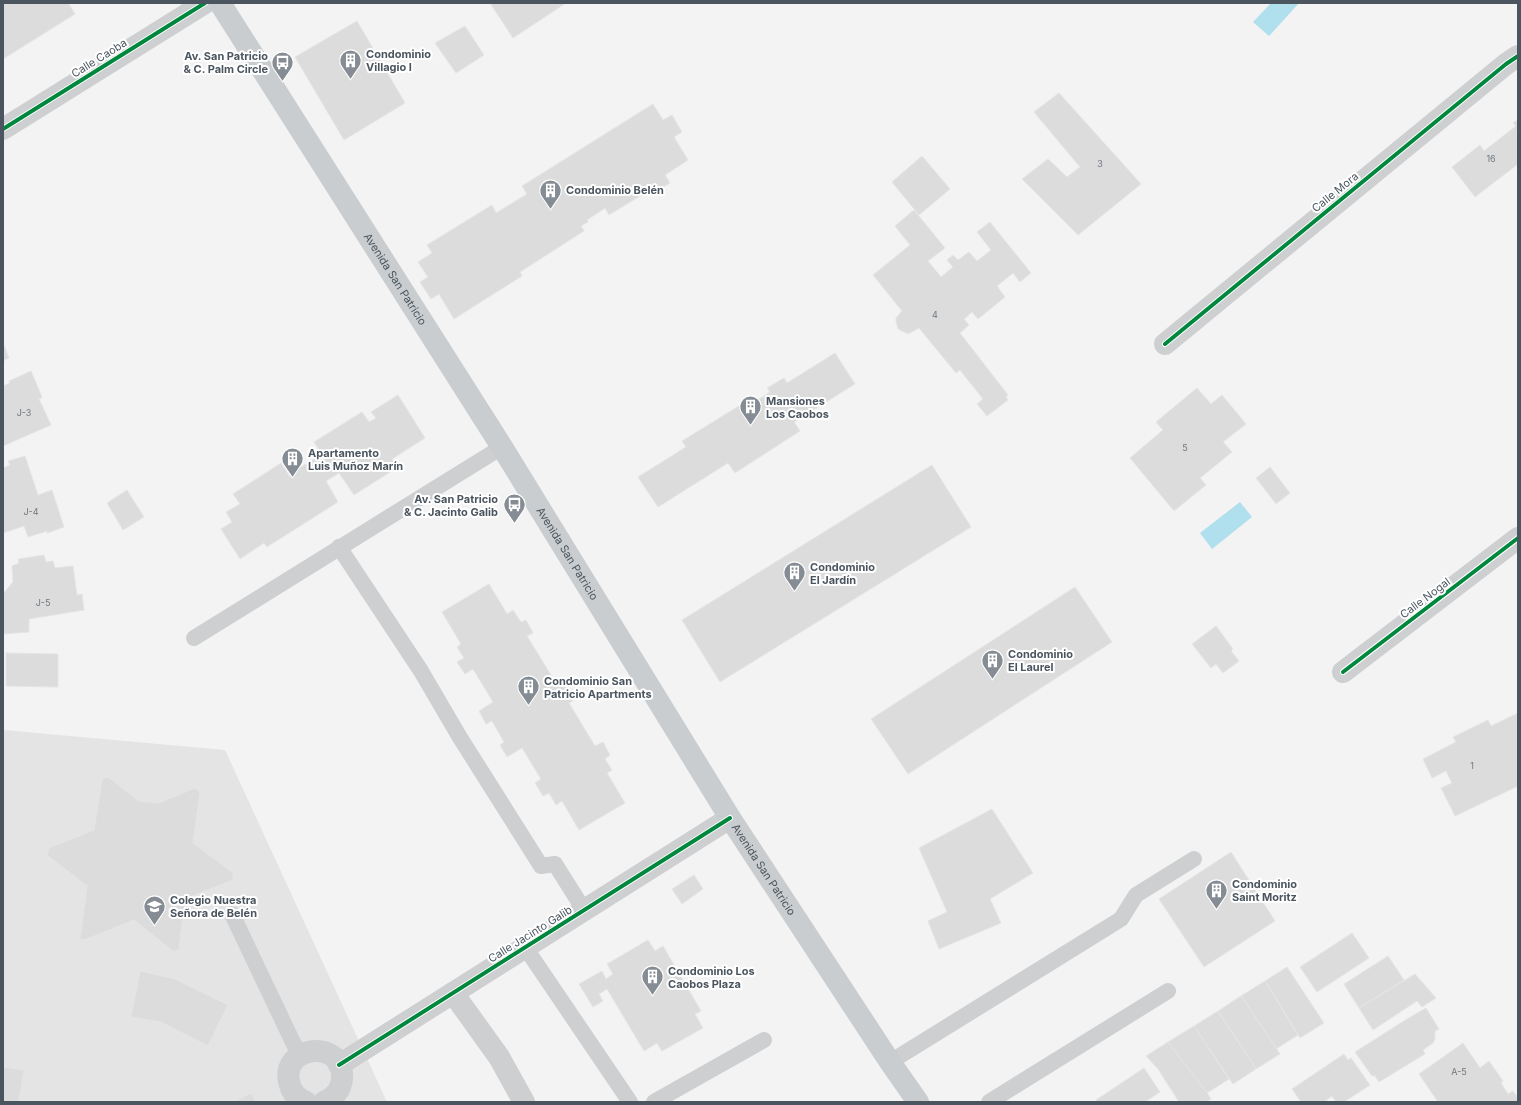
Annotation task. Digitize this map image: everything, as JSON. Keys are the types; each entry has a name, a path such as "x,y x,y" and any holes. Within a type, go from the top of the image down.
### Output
{"main road":[{"name":"Avenida San Patricio","path":"220,3 502,447 730,818 890,1062 918,1102"}],"street":[{"name":"Calle Caoba","path":"3,129 205,3"},
{"name":"Calle Mora","path":"1165,344 1506,64 1518,56"},
{"name":"Calle Nogal","path":"1343,672 1518,538"},
{"name":"Calle Jacinto Galib","path":"339,1065 730,818"},
{"path":"453,993 499,1057 524,1102"},
{"path":"306,1102 295,1094 289,1083 288,1077 291,1065 299,1056 310,1050 323,1051 334,1057 342,1074 341,1086 334,1097 324,1102"}],"lane":[{"path":"194,638 502,447"},
{"path":"340,547 422,671 459,736 541,866 555,864 584,910"},
{"path":"890,1062 1121,920 1136,895 1194,859"},
{"path":"232,914 299,1056"},
{"path":"525,947 630,1102"},
{"path":"990,1102 1168,992"},
{"path":"654,1102 764,1040"}],"shaded area":[{"name":"Colegio Nuestra Señora de Belén","path":"3,730 225,750 387,1102 3,1102"}],"water":[{"path":"1271,3 1299,3 1269,36 1253,22"},
{"path":"1240,502 1252,517 1212,549 1200,533"}],"building":[{"path":"3,3 68,3 75,14 3,59"},
{"path":"490,3 566,3 513,38"},
{"name":"Condominio Villagio I","path":"357,21 405,103 344,140 295,57"},
{"path":"465,26 484,55 456,73 435,43"},
{"path":"1059,93 1141,184 1078,235 1022,179 1048,159 1067,177 1080,167 1034,112"},
{"name":"Condominio Belén","path":"653,104 663,120 672,115 682,132 674,137 688,160 665,175 670,183 655,192 653,188 609,215 605,208 581,226 584,231 520,272 522,276 454,319 439,294 431,299 420,282 428,277 418,262 432,253 427,245 492,205 496,213 527,194 522,186"},
{"path":"1518,120 1518,164 1475,197 1452,167 1480,145 1484,151 1516,126 1513,123"},
{"path":"922,156 950,189 919,215 892,182"},
{"path":"914,210 945,248 928,261 941,277 953,267 947,260 953,255 958,260 969,252 977,261 991,250 977,232 990,222 1031,273 1020,282 1013,273 997,286 1005,297 978,319 972,312 964,319 969,325 960,333 1008,395 1006,397 1008,400 987,416 977,404 983,399 960,370 956,373 919,328 908,334 898,329 896,318 902,311 873,275 910,245 895,226"},
{"path":"3,343 9,358 3,361"},
{"name":"Mansiones Los Caobos","path":"835,353 855,384 794,422 800,431 735,473 728,463 658,507 638,477 686,447 682,441 747,401 750,405 770,392 767,388 784,378 787,383"},
{"path":"31,371 42,397 39,399 51,425 3,446 3,386 10,383 9,381"},
{"path":"1197,388 1211,404 1222,395 1246,424 1223,442 1232,452 1200,478 1206,485 1174,511 1130,458 1163,430 1156,422"},
{"name":"Apartamento Luis Muñoz Marín","path":"398,395 425,438 392,459 398,467 354,495 339,473 326,481 338,502 267,547 264,543 240,559 221,529 232,522 226,512 240,504 233,494 281,463 290,477 295,474 293,472 322,454 314,442 362,412 369,422 376,418 371,412"},
{"path":"25,456 38,495 52,490 64,527 47,533 47,531 28,537 24,526 3,533 3,468 10,465 8,461"},
{"name":"Condominio El Jardín","path":"932,465 971,527 720,682 682,620"},
{"path":"1270,467 1290,493 1276,504 1256,478"},
{"path":"127,490 144,517 123,530 107,503"},
{"path":"44,555 46,562 53,561 55,568 73,566 77,595 82,594 84,610 29,619 29,632 3,634 3,594 13,582 12,566 19,563 18,559"},
{"name":"Condominio San Patricio Apartments","path":"489,584 507,614 513,610 521,622 526,620 533,633 527,636 554,680 560,677 574,700 569,703 595,746 603,742 610,755 605,759 612,770 607,773 625,803 579,830 562,801 556,805 549,793 543,796 535,783 541,779 522,748 507,757 500,745 504,742 492,721 486,724 479,711 493,702 473,669 465,674 457,662 464,658 457,647 461,644 442,612"},
{"name":"Condominio El Laurel","path":"1075,587 1112,642 908,774 871,719"},
{"path":"1216,626 1233,649 1231,651 1239,661 1223,673 1216,664 1211,668 1192,644"},
{"path":"6,653 58,654 58,687 6,686"},
{"path":"1518,713 1518,786 1455,816 1441,788 1452,783 1446,771 1432,778 1423,759 1456,742 1453,737 1488,720 1491,726"},
{"path":"108,777 139,801 159,803 195,788 200,792 193,843 233,873 233,880 185,899 179,949 174,952 134,920 84,940 80,939 87,886 47,855 49,848 94,830 102,779"},
{"path":"992,809 1033,873 990,899 1001,923 939,949 928,921 947,912 919,848"},
{"name":"Condominio Saint Moritz","path":"1231,852 1275,921 1204,967 1159,899"},
{"path":"694,875 703,889 682,904 672,889"},
{"path":"1352,933 1369,958 1317,992 1300,967"},
{"name":"Condominio Los Caobos Plaza","path":"648,940 655,951 663,946 701,1011 695,1014 703,1028 662,1051 657,1043 644,1051 607,989 599,994 603,1001 593,1007 579,984 602,971 606,979 613,974 607,964"},
{"path":"1388,956 1404,980 1359,1008 1344,984"},
{"path":"1287,967 1324,1023 1300,1038 1265,981"},
{"path":"140,971 175,979 228,1005 208,1046 161,1022 131,1017"},
{"path":"1415,974 1436,998 1422,1007 1417,1001 1373,1030 1359,1008"},
{"path":"1265,981 1298,1035 1276,1049 1241,996"},
{"path":"1241,996 1280,1054 1256,1069 1218,1011"},
{"path":"1426,1008 1439,1029 1435,1031 1435,1039 1433,1043 1423,1050 1425,1054 1379,1082 1375,1076 1372,1076 1355,1052"},
{"path":"1218,1011 1256,1069 1233,1084 1194,1026"},
{"path":"1194,1026 1229,1079 1207,1093 1168,1042"},
{"path":"1168,1042 1211,1099 1206,1102 1179,1102 1158,1069 1146,1056"},
{"path":"1463,1043 1480,1068 1489,1061 1503,1081 1501,1083 1508,1094 1513,1091 1518,1098 1518,1102 1438,1102 1419,1074"},
{"path":"1344,1054 1348,1060 1351,1058 1370,1085 1344,1102 1336,1102 1332,1096 1324,1102 1301,1102 1292,1089"},
{"path":"3,1067 24,1070 19,1102 3,1102"},
{"path":"1144,1068 1160,1092 1145,1102 1098,1102 1096,1100"},
{"path":"251,1093 256,1102 233,1102"}],"cycle path":[{"path":"3,129 205,3"},
{"path":"1165,344 1506,64 1518,56"},
{"path":"1343,672 1518,538"},
{"path":"339,1065 730,818"}],"place":[{"name":"Condominio Villagio I","path":"350,80"},
{"name":"Av. San Patricio & C. Palm Circle","path":"283,82"},
{"name":"Condominio Belén","path":"551,210"},
{"name":"Mansiones Los Caobos","path":"751,426"},
{"name":"Apartamento Luis Muñoz Marín","path":"292,478"},
{"name":"Av. San Patricio & C. Jacinto Galib","path":"514,524"},
{"name":"Condominio El Jardín","path":"795,592"},
{"name":"Condominio El Laurel","path":"992,680"},
{"name":"Condominio San Patricio Apartments","path":"529,706"},
{"name":"Condominio Saint Moritz","path":"1217,910"},
{"name":"Colegio Nuestra Señora de Belén","path":"155,926"},
{"name":"Condominio Los Caobos Plaza","path":"653,996"}]}
